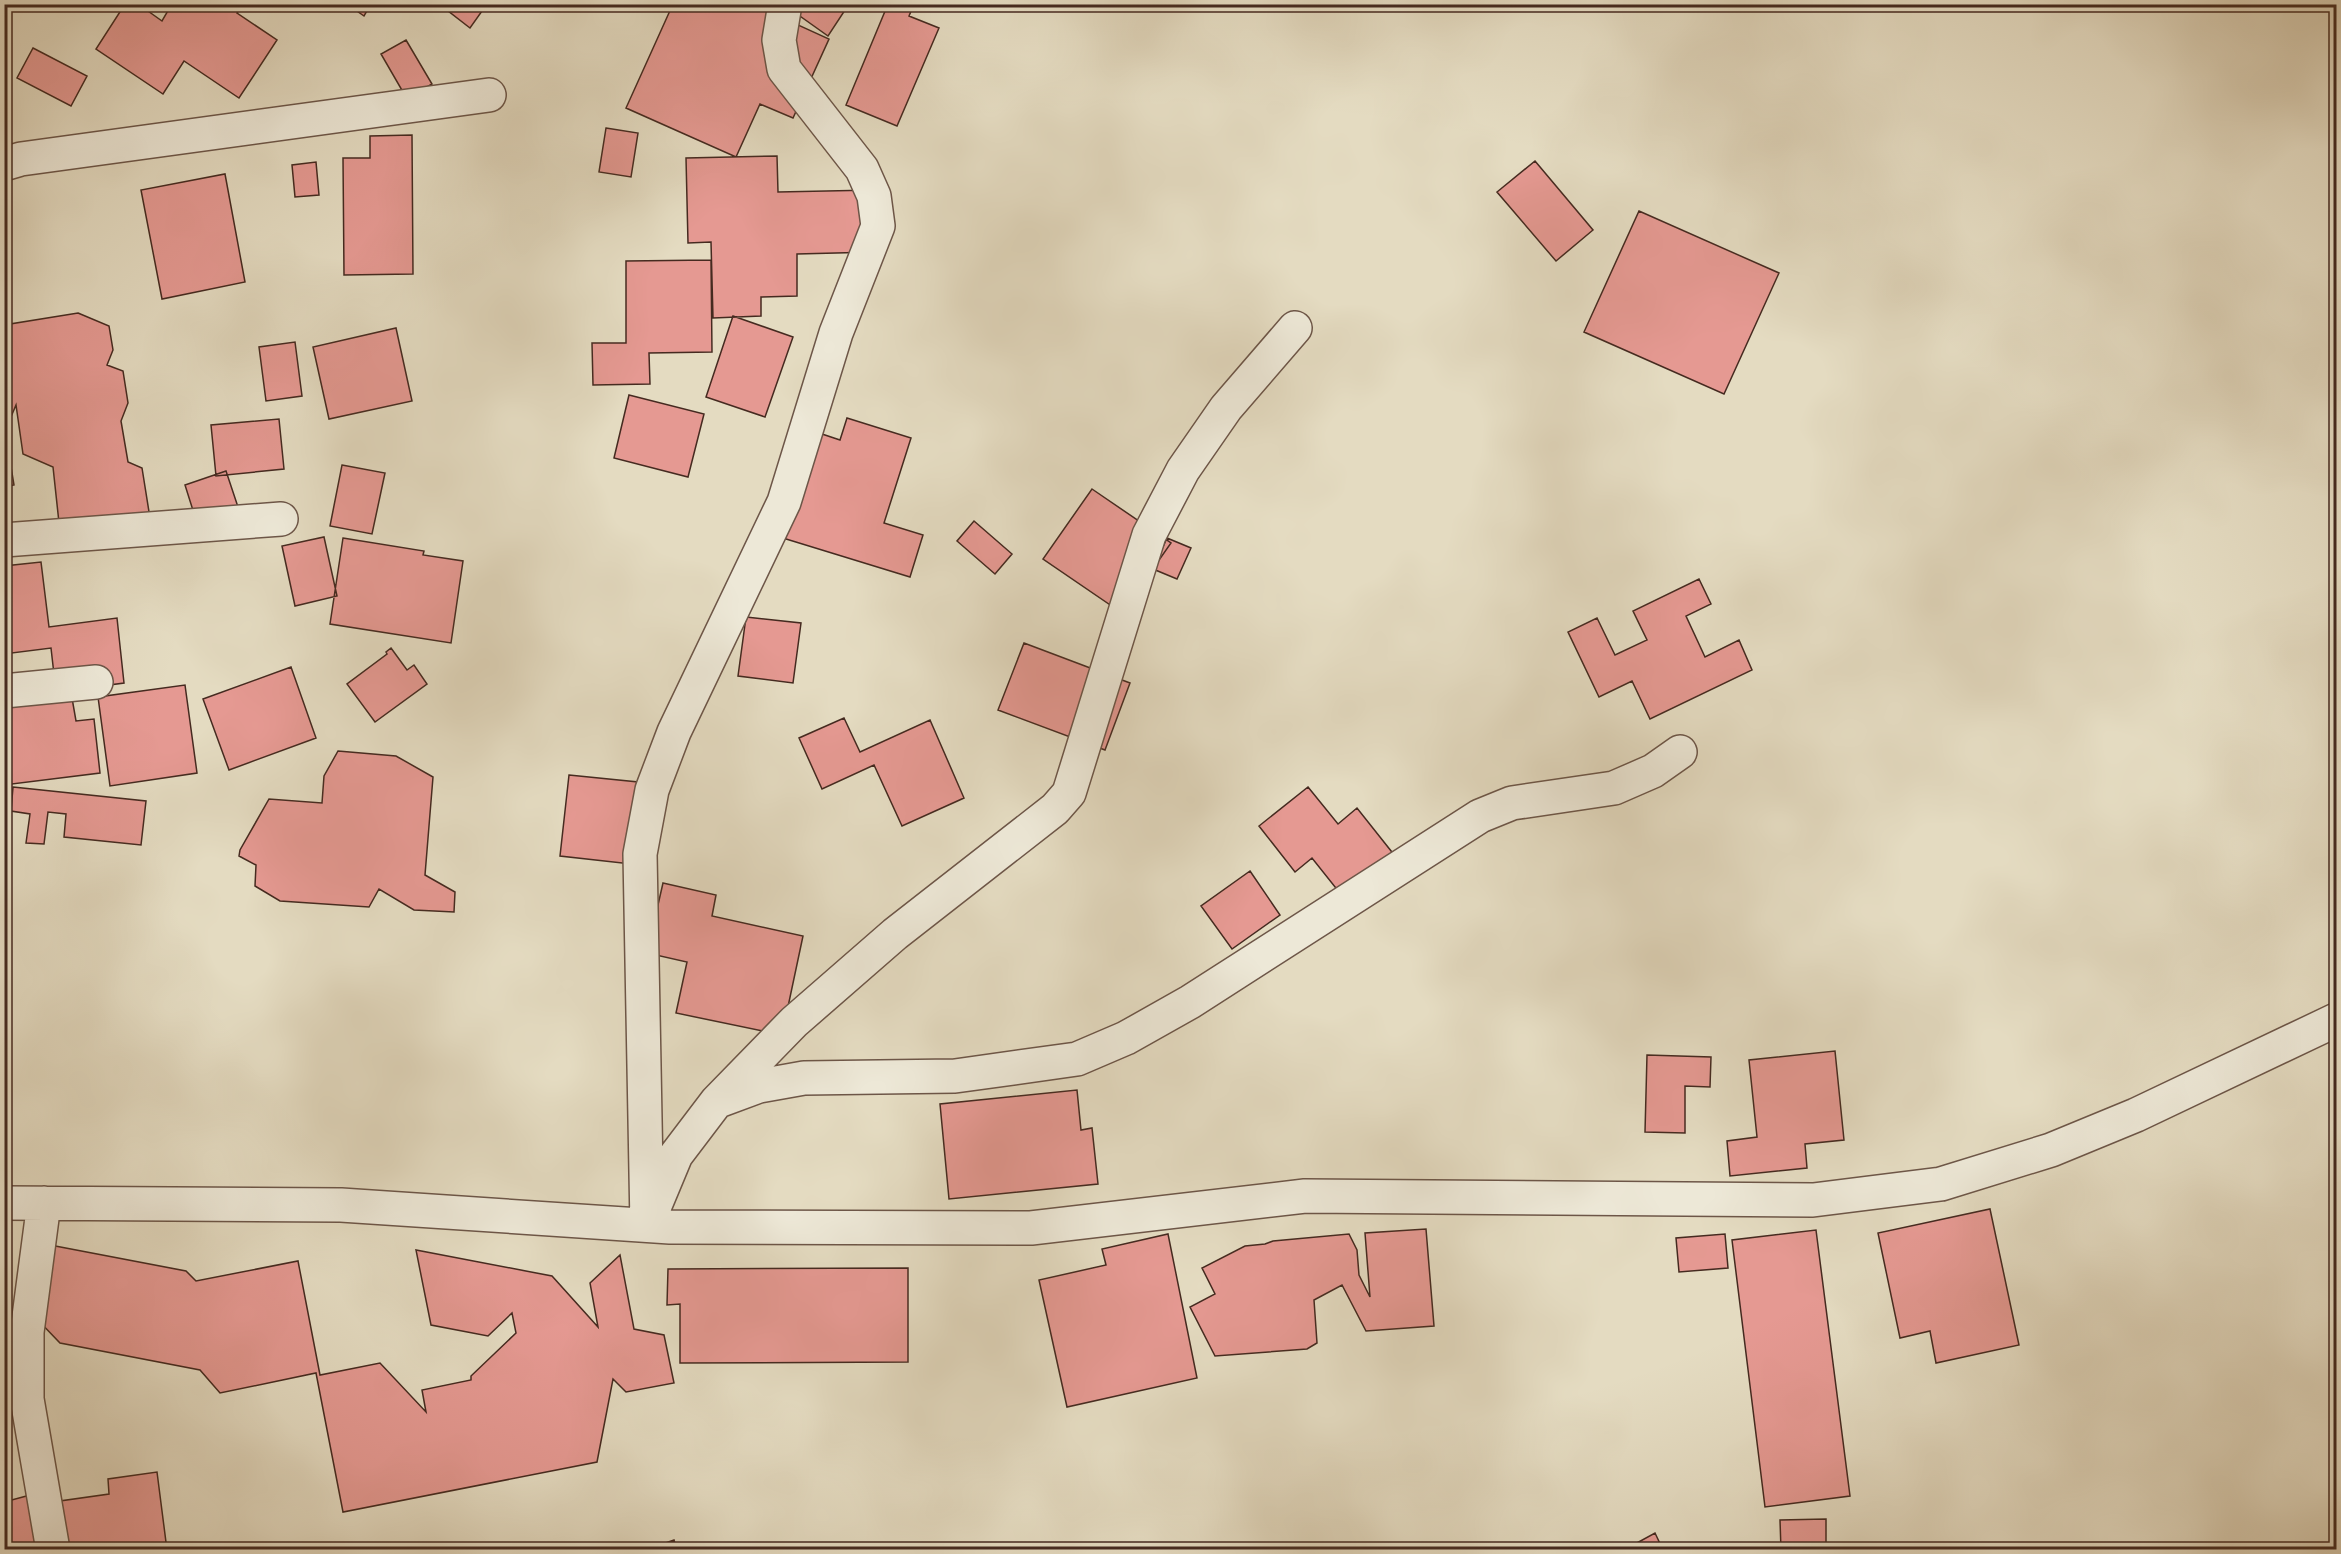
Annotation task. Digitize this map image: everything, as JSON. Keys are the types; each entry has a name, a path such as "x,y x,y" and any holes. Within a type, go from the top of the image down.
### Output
{"street":[{"path":"647,1225 639,854 652,790 674,732 784,502 836,333 878,226 874,196 862,168 784,69 779,40 785,4"},
{"path":"4,164 21,159 489,95"},
{"path":"647,1225 676,1155 717,1101 794,1022 895,934 1055,809 1069,793 1149,535 1183,470 1226,408 1295,328"},
{"path":"4,540 281,519"},
{"path":"4,691 96,682"},
{"path":"717,1101 759,1086 804,1078 955,1076 1077,1059 1126,1038 1190,1002 1480,816 1512,803 1614,788 1653,771 1680,752"},
{"path":"4,1203 341,1205 647,1225 1032,1227 1305,1196 1824,1199 1941,1184 2051,1150 2136,1115 2337,1020"},
{"path":"44,1203 27,1332 27,1399 53,1550"}],"building":[{"path":"125,4 138,4 162,21 169,9 162,4 243,4 237,13 277,40 239,98 184,61 163,94 96,49"},
{"path":"347,4 371,4 364,16"},
{"path":"445,4 487,4 470,28 443,7"},
{"path":"673,4 762,4 761,8 829,39 793,118 760,104 736,157 626,108"},
{"path":"783,4 849,4 828,36"},
{"path":"888,4 914,4 909,16 939,28 897,126 846,105"},
{"path":"406,40 432,84 407,99 381,54"},
{"path":"33,48 87,76 71,106 17,78"},
{"path":"606,128 638,133 631,177 599,172"},
{"path":"412,135 413,274 344,275 343,158 370,158 370,136"},
{"path":"777,156 778,192 874,190 875,252 797,254 797,296 761,297 761,316 713,318 711,242 688,243 686,158"},
{"path":"1535,161 1593,230 1556,261 1497,192"},
{"path":"316,162 319,195 295,197 292,165"},
{"path":"225,174 245,282 162,299 141,190"},
{"path":"1639,211 1779,273 1724,394 1584,332"},
{"path":"711,260 712,352 649,353 650,384 593,385 592,343 626,343 626,261"},
{"path":"78,313 109,326 113,350 107,365 123,371 128,403 121,421 128,462 142,468 150,518 60,532 53,467 23,454 16,405 5,431 14,485 4,487 4,325"},
{"path":"733,316 793,337 765,417 706,397"},
{"path":"396,328 412,401 329,419 313,347"},
{"path":"295,342 302,396 266,401 259,347"},
{"path":"629,395 704,414 688,477 614,458"},
{"path":"847,418 911,438 884,523 923,535 910,577 773,535 807,429 840,440"},
{"path":"279,419 284,469 216,476 211,425"},
{"path":"342,465 385,473 372,534 330,526"},
{"path":"226,471 244,525 202,539 185,485"},
{"path":"1092,489 1171,543 1122,613 1043,559"},
{"path":"974,521 1012,554 995,574 957,541"},
{"path":"324,537 337,596 295,606 282,546"},
{"path":"343,538 424,551 423,555 463,561 451,643 330,624"},
{"path":"1167,538 1191,548 1177,579 1153,569"},
{"path":"41,562 49,627 117,618 124,683 56,692 51,648 4,654 4,566"},
{"path":"1699,579 1711,604 1686,616 1705,657 1739,640 1752,670 1650,719 1632,681 1599,697 1568,632 1597,618 1615,655 1647,640 1633,611"},
{"path":"746,617 801,623 793,683 738,676"},
{"path":"1024,643 1130,683 1105,750 998,710"},
{"path":"391,648 407,670 414,665 427,684 375,722 347,684 387,654 386,652"},
{"path":"291,667 316,738 229,770 203,699"},
{"path":"185,685 197,773 110,786 98,697"},
{"path":"72,698 76,721 94,719 100,773 4,785 4,707"},
{"path":"844,718 860,752 930,720 964,798 902,826 874,765 822,789 799,738"},
{"path":"338,751 396,756 433,777 425,875 455,892 454,912 414,910 379,889 369,907 280,901 255,886 256,865 239,856 240,850 269,799 322,803 324,776"},
{"path":"569,775 648,783 640,865 560,856"},
{"path":"13,787 146,801 141,845 64,837 66,814 48,812 44,844 26,843 30,814 11,811"},
{"path":"1308,787 1338,824 1357,808 1399,861 1347,902 1312,858 1295,872 1259,826"},
{"path":"1250,871 1280,915 1232,949 1201,906"},
{"path":"663,883 716,895 712,916 803,936 782,1035 676,1013 687,962 647,953"},
{"path":"1835,1051 1844,1140 1805,1144 1807,1168 1730,1176 1727,1141 1757,1137 1749,1060"},
{"path":"1647,1055 1711,1057 1710,1087 1685,1086 1685,1133 1645,1132"},
{"path":"1077,1090 1081,1130 1092,1128 1098,1184 949,1199 940,1104"},
{"path":"1990,1209 2019,1345 1936,1363 1930,1331 1900,1338 1878,1233"},
{"path":"1426,1229 1434,1326 1366,1331 1342,1285 1314,1300 1317,1343 1307,1349 1215,1356 1190,1307 1215,1294 1202,1268 1245,1246 1349,1234 1357,1250 1359,1275 1370,1297 1365,1233"},
{"path":"1816,1230 1850,1496 1765,1507 1732,1240"},
{"path":"1168,1234 1197,1378 1067,1407 1039,1280 1106,1265 1102,1249"},
{"path":"1725,1234 1728,1268 1679,1272 1676,1238"},
{"path":"50,1245 186,1271 196,1281 298,1261 320,1375 380,1363 426,1412 422,1390 471,1380 471,1376 516,1333 512,1313 488,1336 431,1325 416,1250 552,1276 598,1327 590,1283 620,1255 634,1329 664,1335 674,1383 626,1392 613,1379 597,1462 343,1512 316,1373 220,1393 200,1370 60,1343 36,1318"},
{"path":"908,1268 908,1362 680,1363 680,1304 667,1305 668,1269"},
{"path":"157,1472 167,1550 66,1550 60,1501 109,1494 108,1479"},
{"path":"34,1494 48,1550 4,1550 4,1502"},
{"path":"1826,1519 1826,1550 1781,1550 1780,1520"},
{"path":"1655,1533 1663,1550 1624,1550"},
{"path":"674,1540 677,1550 646,1550"}]}
